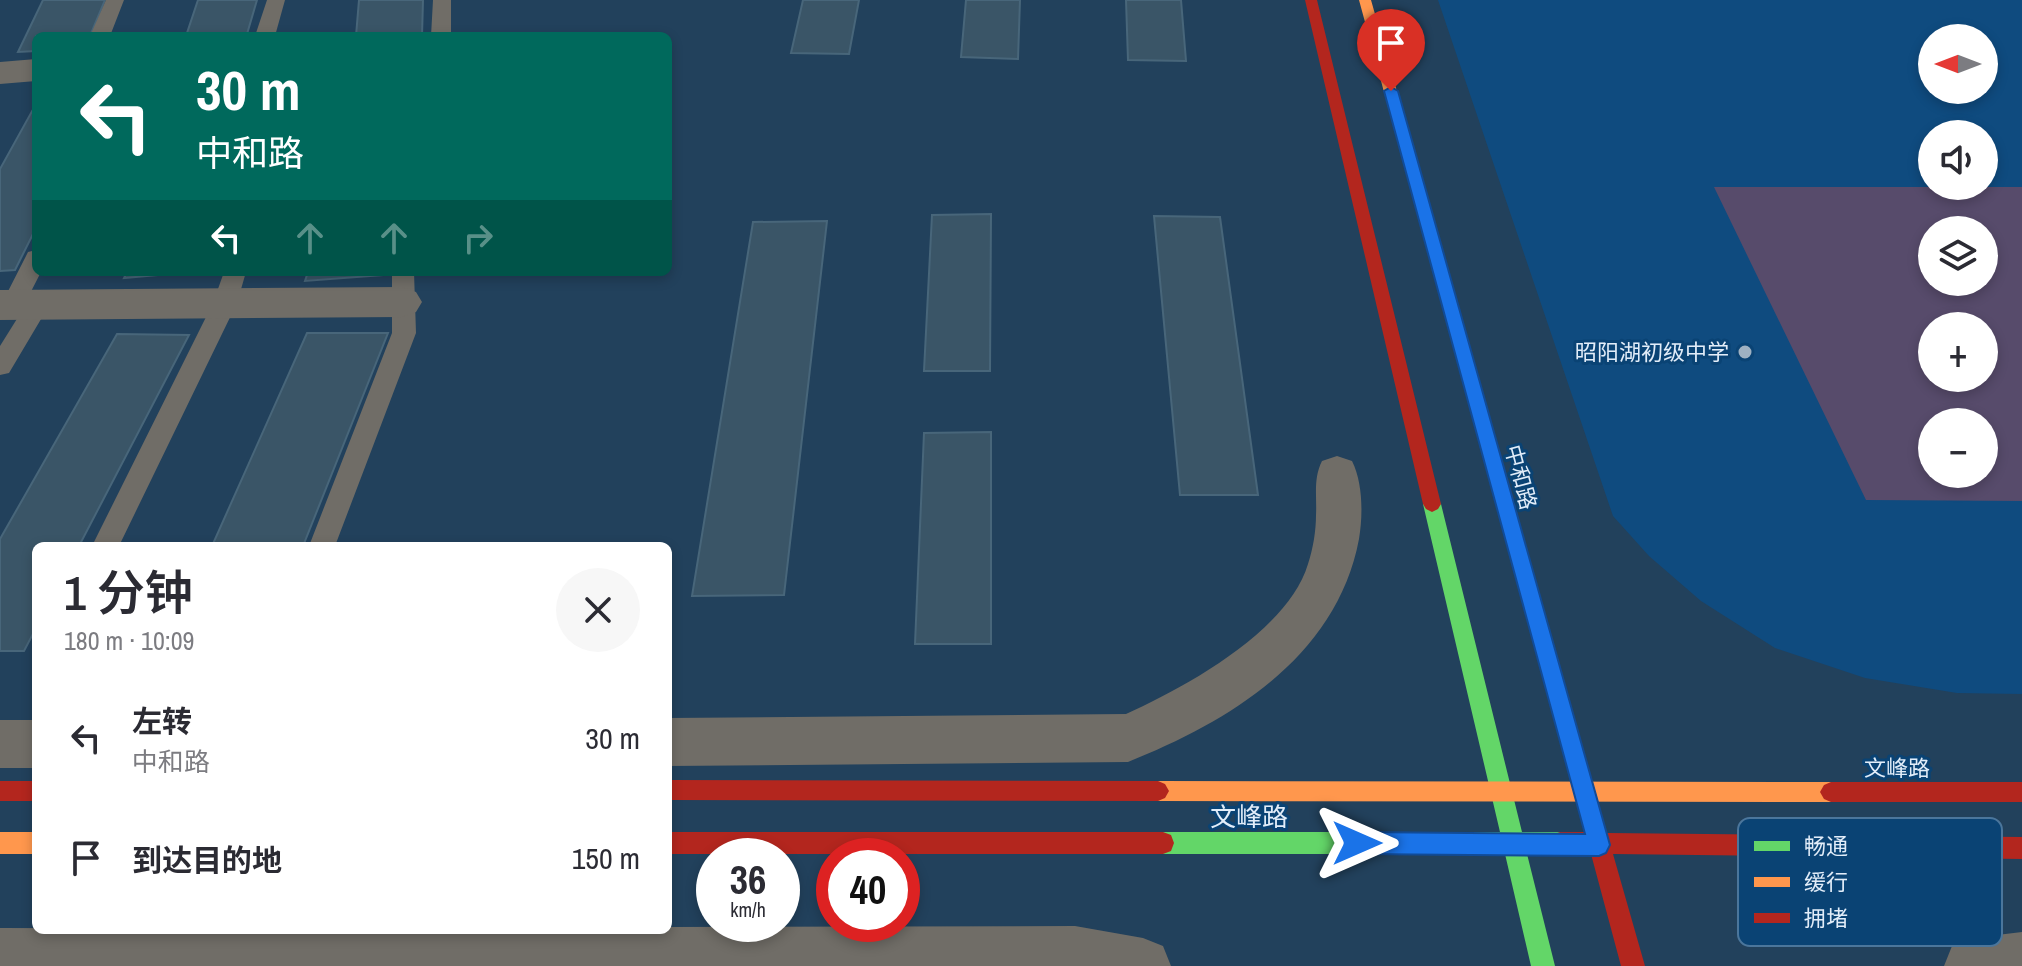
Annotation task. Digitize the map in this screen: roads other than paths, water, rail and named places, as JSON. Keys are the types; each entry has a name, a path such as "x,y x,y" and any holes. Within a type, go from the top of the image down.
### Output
{"main road":[{"path":"1311,0 1543,966"},
{"name":"中和路","path":"1365,0 1633,966"},
{"name":"文峰路","path":"672,790 2022,792"},
{"path":"0,791 32,791"},
{"path":"0,843 32,843"},
{"name":"文峰路","path":"672,843 1738,846"},
{"name":"文峰路","path":"2002,848 2022,848"}],"street":[{"path":"0,73 32,70"},
{"path":"17,304 230,288 402,287"},
{"path":"672,742 1128,738 1180,717 1230,684 1272,652 1306,614 1329,569 1338,531 1337,474"},
{"path":"0,744 32,744"},
{"path":"0,956 1075,954 1143,966"},
{"path":"1972,966 2022,960"}],"lane":[{"path":"102,32 115,0"},
{"path":"266,32 276,0"},
{"path":"441,32 442,0"},
{"path":"0,366 17,304 32,268"},
{"path":"324,542 404,333 402,287"},
{"path":"107,542 230,288"}],"place":[{"name":"昭阳湖初级中学","path":"1745,352"}]}
